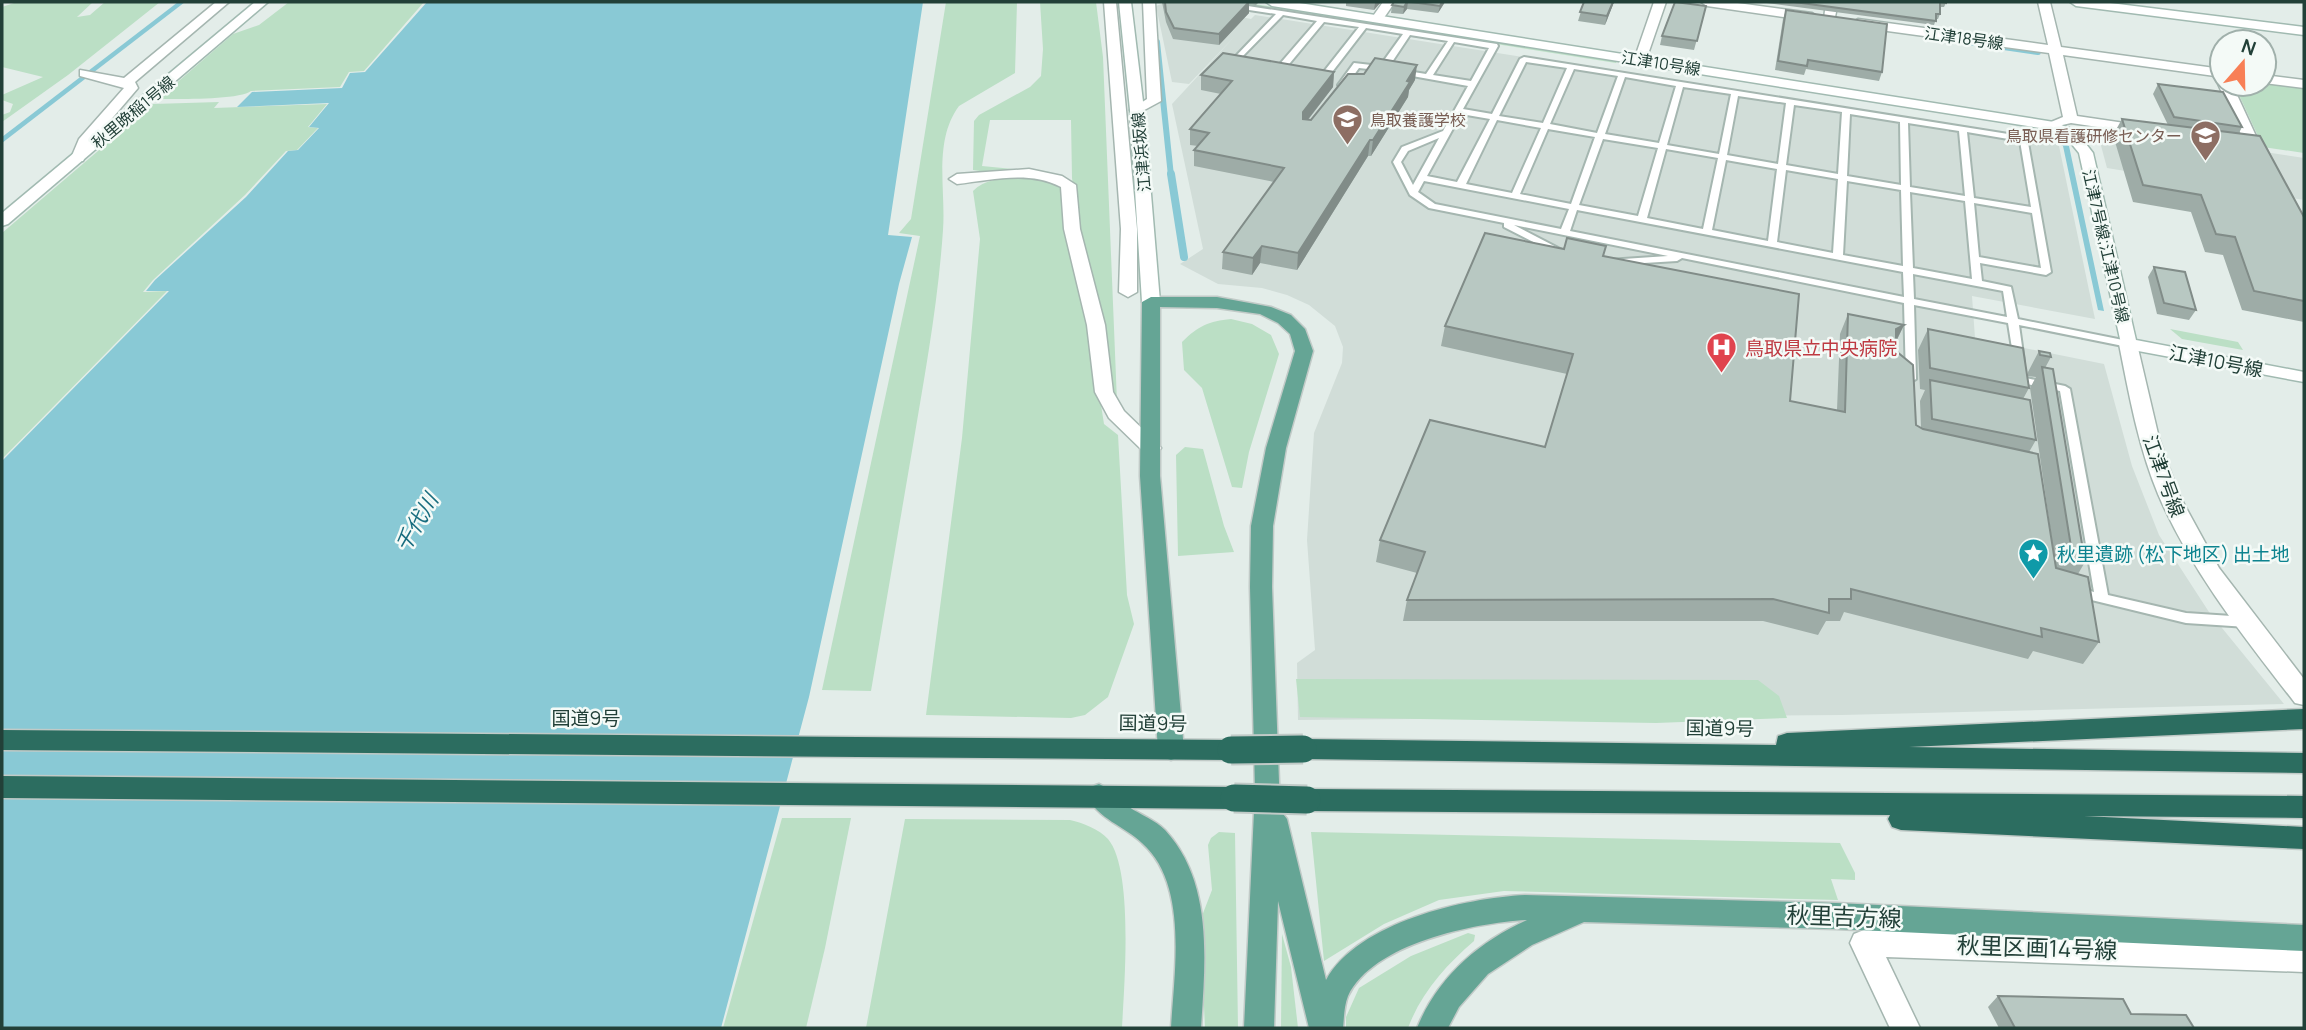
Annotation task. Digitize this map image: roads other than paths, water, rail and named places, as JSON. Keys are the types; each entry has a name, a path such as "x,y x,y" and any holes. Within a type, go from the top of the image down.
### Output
{"highway":[{"path":"1603,752 2017,730 2304,719"},
{"name":"国道9号","path":"2,740 1603,752 2304,763"},
{"path":"2,787 1099,795 1571,803 2304,807"},
{"path":"1571,803 2304,838"}],"main road":[{"path":"1171,750 1151,490 1151,302 1227,304 1269,311 1294,325 1304,344 1301,368 1276,448 1262,526 1261,587 1268,790 1259,1028"},
{"path":"1268,790 1299,935 1326,1028"},
{"path":"1099,795 1119,815 1157,838 1174,864 1189,917 1186,1028"},
{"path":"1326,1028 1336,988 1359,962 1380,948 1468,915 1526,908 1582,909"},
{"name":"秋里吉方線","path":"1432,1028 1449,997 1478,965 1522,936 1582,909 1836,916 2304,938"}],"street":[{"path":"127,82 223,2"},
{"name":"秋里晩稲1号線","path":"2,221 262,2"},
{"path":"1110,2 1129,229 1128,292"},
{"name":"江津浜坂線","path":"1125,2 1137,110 1151,302"},
{"path":"1137,110 1154,101 1149,2"},
{"path":"1377,19 1389,2"},
{"path":"1640,60 1660,2"},
{"name":"江津18号線","path":"1707,2 2054,50 2208,75"},
{"path":"1830,19 1832,2"},
{"path":"2043,2 2071,119"},
{"path":"2077,2 2304,31"},
{"name":"江津10号線","path":"1276,7 1377,19 2049,125"},
{"path":"78,158 84,142 131,88 127,82 85,73"},
{"path":"2278,81 2304,84"},
{"path":"2228,143 2254,147 2232,98"},
{"path":"2049,125 2071,119 2162,133"},
{"name":"江津7号線;江津10号線","path":"2049,125 2077,139 2086,153 2128,344"},
{"path":"957,179 1040,175 1057,178 1068,185 1072,229 1096,326 1104,392 1116,414 1151,448"},
{"name":"江津10号線","path":"2128,344 2304,377"},
{"name":"江津7号線","path":"2128,344 2147,428 2167,491 2182,525 2204,563 2304,696"},
{"name":"秋里区画14号線","path":"1905,1028 1864,943 2304,959"}],"lane":[{"path":"1210,2 1276,7 1322,19 1494,46 1413,193"},
{"path":"1249,61 1238,59 1276,7"},
{"path":"1282,66 1322,19"},
{"path":"1326,74 1364,26"},
{"path":"1382,69 1408,33"},
{"path":"1429,76 1452,40"},
{"path":"1460,186 1524,60 2024,139 2046,272 1975,259"},
{"path":"1271,65 1293,68"},
{"path":"1339,88 1357,65 1473,84"},
{"path":"1515,196 1571,67"},
{"path":"1315,72 1347,78"},
{"path":"1565,232 1622,75"},
{"path":"1642,220 1680,84"},
{"path":"1706,232 1735,93"},
{"path":"1772,244 1790,102"},
{"path":"1458,111 2036,211"},
{"path":"1838,257 1846,111"},
{"path":"1894,372 1911,388 1904,120"},
{"path":"1963,130 1977,283"},
{"path":"1446,133 1405,149 1397,162 1413,193 1432,206 2128,344"},
{"path":"1421,178 2008,289 2022,386 2065,388 2102,599"},
{"path":"1491,218 1560,252 1572,254"},
{"path":"1598,260 1611,262 1695,257"},
{"path":"1894,351 1910,347"},
{"path":"2063,589 2186,618 2247,622"}],"water":[{"path":"178,2 185,2 2,143 2,137"},
{"name":"千代川","path":"427,2 923,2 888,235 912,237 899,284 809,697 721,1028 2,1028 2,461 169,291 146,291 155,280 246,197 288,151 298,150 319,128 309,127 329,103 237,107 252,92 342,88 350,73 365,72"},
{"path":"1618,60 2023,124 2069,146 2104,311 2098,310 2063,146 2022,126"}],"waterway":[{"path":"1935,37 2038,52"},
{"path":"1157,42 1171,176"},
{"path":"1171,174 1184,257"}],"place":[{"name":"鳥取養護学校","path":"1347,147"},
{"name":"鳥取県看護研修センター","path":"2205,163"},
{"name":"鳥取県立中央病院","path":"1722,375"},
{"name":"秋里遺跡 (松下地区) 出土地","path":"2034,581"}]}
